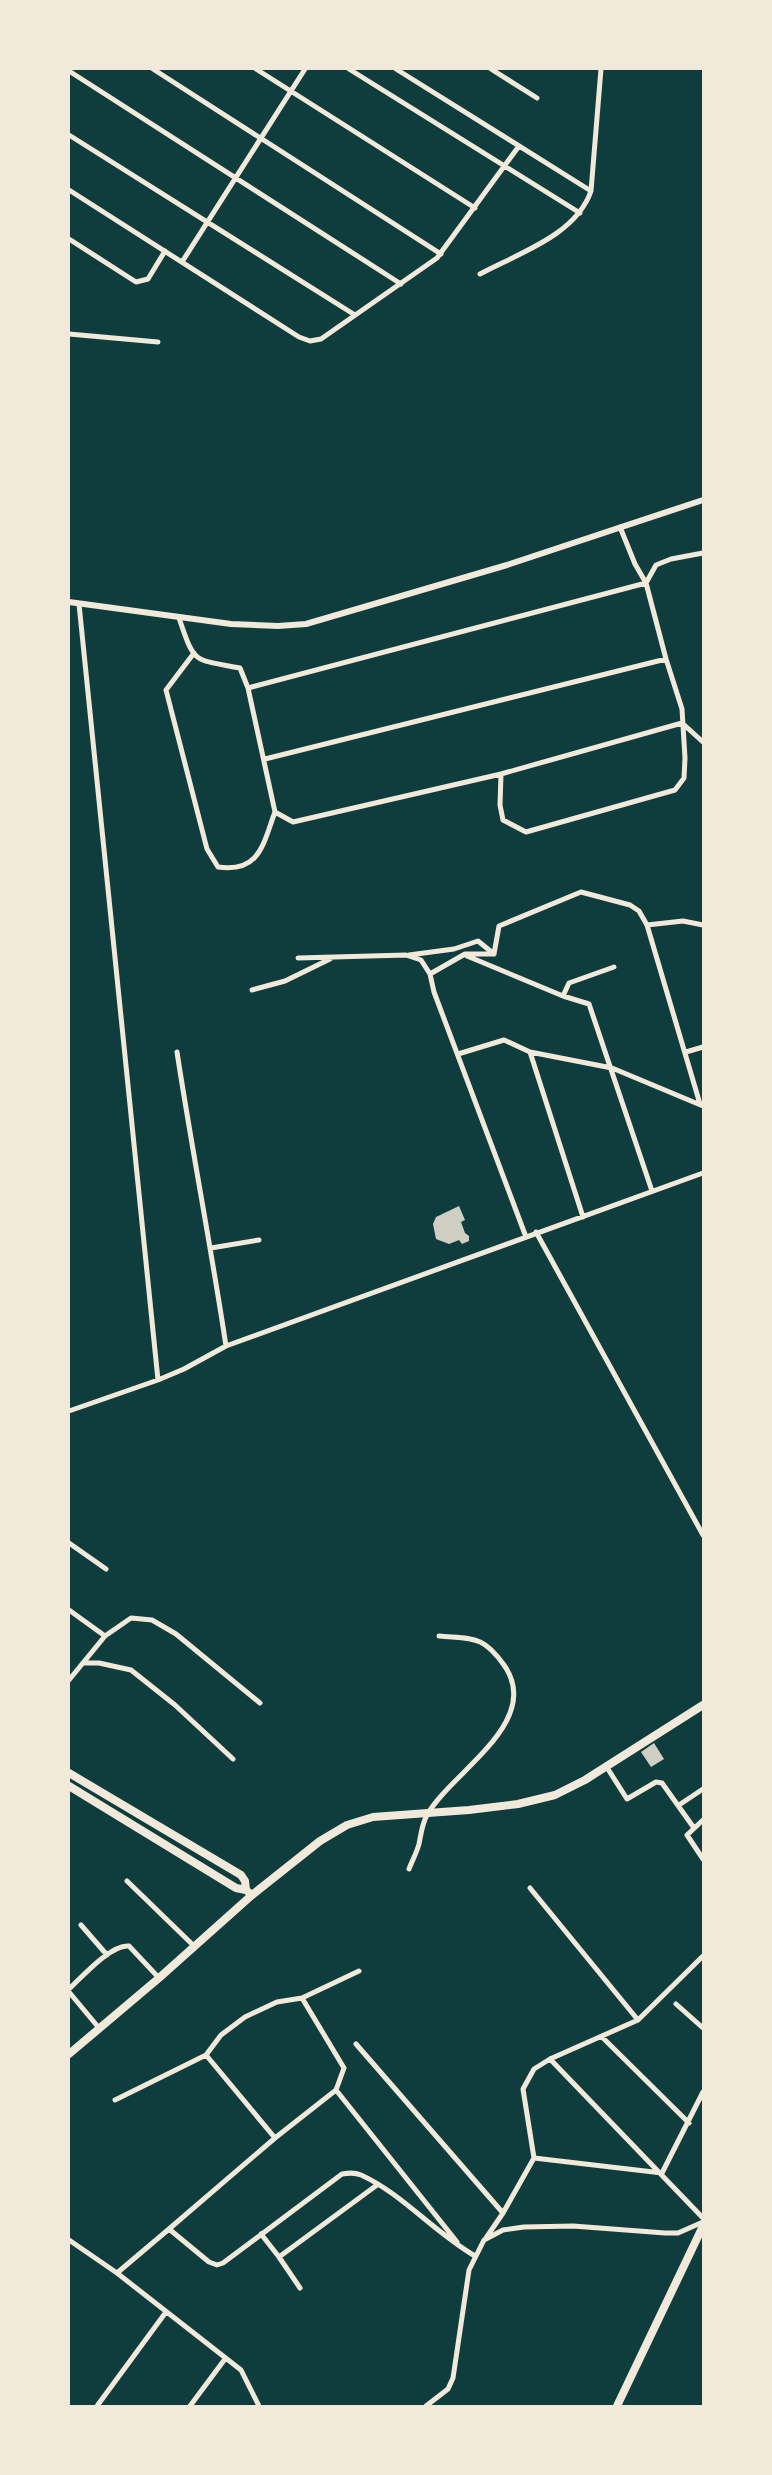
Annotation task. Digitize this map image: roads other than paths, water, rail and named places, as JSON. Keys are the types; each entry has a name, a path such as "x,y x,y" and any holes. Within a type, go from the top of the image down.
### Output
{"main road":[{"path":"69,2054 159,1978 249,1892 320,1841 347,1825 373,1817 426,1815 518,1804 555,1794 606,1766 703,1705"},
{"path":"69,1773 241,1876 249,1892"},
{"path":"69,1786 236,1888 249,1892"},
{"path":"617,2406 703,2226"}],"street":[{"path":"153,69 441,254"},
{"path":"256,69 474,208"},
{"path":"182,262 305,69"},
{"path":"349,69 580,213"},
{"path":"396,69 591,191"},
{"path":"490,69 537,98"},
{"path":"480,274 560,232 580,213 591,191 602,69"},
{"path":"69,71 401,284"},
{"path":"69,135 356,315"},
{"path":"69,190 302,339 310,341 321,338 356,315 441,254 519,146"},
{"path":"69,239 136,282 148,278 165,251"},
{"path":"69,334 158,342"},
{"path":"69,602 179,618 278,626 306,624 507,565 703,500"},
{"path":"501,774 500,805 503,820 526,832 675,790 684,778 685,758 682,709 666,659 646,583 620,527"},
{"path":"248,688 646,583 656,565 671,559 703,553"},
{"path":"79,604 158,1380"},
{"path":"179,618 189,649 194,653 201,661 240,668 248,688 265,759 275,812 260,851 246,866 234,869 218,867 207,848 166,690 194,653"},
{"path":"265,759 666,659"},
{"path":"682,723 703,742"},
{"path":"275,812 293,822 501,774 682,723"},
{"path":"494,954 499,926 581,892 630,905 639,911 647,925 702,1104"},
{"path":"647,925 683,920 703,925"},
{"path":"298,958 406,955 454,949 478,941 494,954"},
{"path":"430,974 465,954 494,954"},
{"path":"465,954 564,996 589,1004 652,1191"},
{"path":"406,955 421,960 430,974 434,992 526,1237"},
{"path":"252,990 285,981 333,957"},
{"path":"564,996 569,982 614,967"},
{"path":"458,1054 504,1040 530,1052 610,1067 702,1104"},
{"path":"686,1052 703,1047"},
{"path":"177,1052 194,1168 211,1248 226,1346"},
{"path":"530,1052 583,1217"},
{"path":"69,1411 158,1380 184,1369 226,1346 703,1173"},
{"path":"536,1232 703,1535"},
{"path":"211,1248 259,1240"},
{"path":"69,1543 106,1569"},
{"path":"69,1610 105,1636"},
{"path":"69,1680 105,1636 131,1618 152,1620 176,1634 260,1703"},
{"path":"409,1869 426,1815 458,1776 502,1731 513,1706 511,1675 496,1654 479,1639 439,1636"},
{"path":"84,1663 99,1663 131,1670 175,1705 234,1759"},
{"path":"606,1766 626,1799 659,1782 694,1828"},
{"path":"679,1806 703,1789"},
{"path":"703,1820 687,1835 703,1858"},
{"path":"126,1881 194,1946"},
{"path":"530,1888 638,2020"},
{"path":"81,1924 106,1955"},
{"path":"99,2028 69,1990 106,1955 120,1947 129,1946 159,1978"},
{"path":"426,2406 448,2390 453,2378 469,2270 474,2256 503,2213 534,2158 523,2090 534,2069 550,2059 638,2020 703,1956"},
{"path":"115,2100 206,2055 221,2035 245,2017 277,2002 302,1998 359,1971"},
{"path":"117,2273 275,2138 336,2090 344,2068 302,1998"},
{"path":"676,2004 703,2028"},
{"path":"602,2037 689,2123"},
{"path":"356,2044 503,2213"},
{"path":"206,2055 275,2138"},
{"path":"484,2240 503,2230 524,2227 573,2226 678,2233 703,2220 662,2173 550,2059"},
{"path":"336,2090 462,2248"},
{"path":"662,2173 689,2123 703,2092"},
{"path":"534,2158 662,2173"},
{"path":"169,2229 209,2262 217,2265 342,2174 350,2172 360,2174 377,2185 474,2256"},
{"path":"279,2258 377,2185"},
{"path":"261,2234 300,2288"},
{"path":"69,2240 117,2273 225,2359 242,2370 259,2406"},
{"path":"97,2406 166,2312"},
{"path":"190,2406 225,2359"}]}
